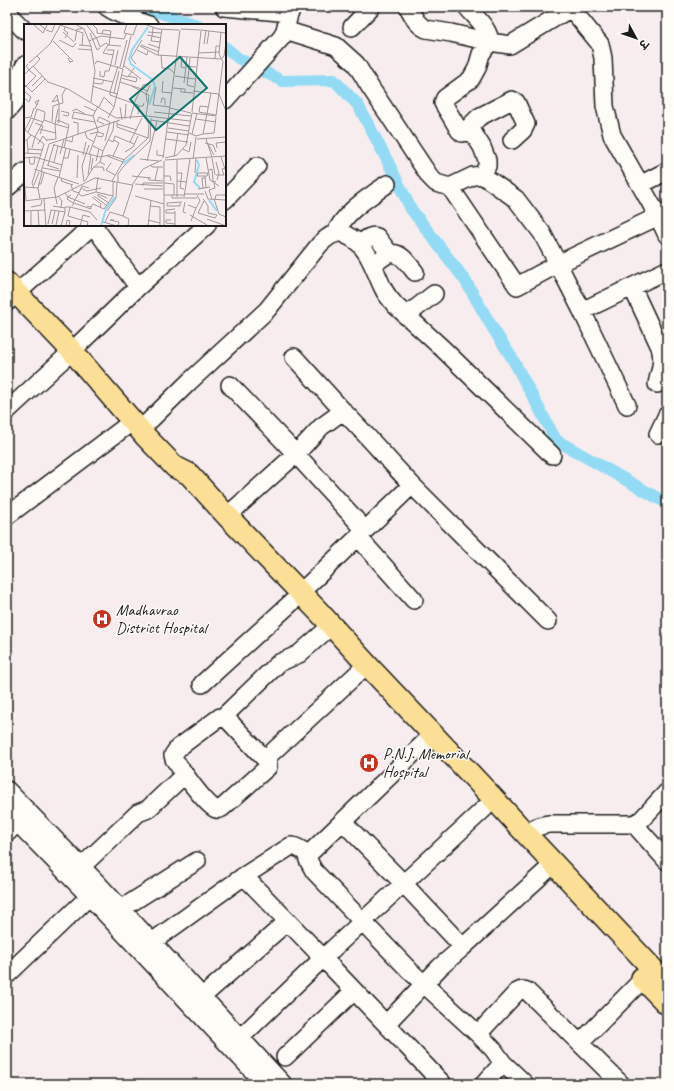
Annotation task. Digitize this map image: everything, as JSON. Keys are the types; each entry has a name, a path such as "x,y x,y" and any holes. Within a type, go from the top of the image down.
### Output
{"main road":[{"path":"10,293 72,351 175,467 189,474 296,597 323,633 424,743 526,834 667,984"},
{"path":"175,467 179,483 296,597 473,786 485,808 546,871 667,1004"}],"street":[{"path":"107,7 126,17 146,24"},
{"path":"224,7 291,10 284,34 226,99"},
{"path":"352,27 371,7"},
{"path":"408,7 416,21 426,29 510,45 572,8 600,44 603,58 605,106 612,135 640,185 662,214 667,235"},
{"path":"467,7 486,30 490,42 481,54 477,68 471,79 445,98 443,103 458,130 462,133 472,131"},
{"path":"7,9 14,20 24,30"},
{"path":"284,34 336,46 356,64 430,177 436,183 450,187 517,286 558,264 662,214"},
{"path":"7,111 15,102 20,93 18,82 24,67"},
{"path":"482,175 487,166 487,160 482,147 472,131 471,125 479,117 512,100 516,102 526,124 523,130 512,140"},
{"path":"226,199 257,166"},
{"path":"640,185 667,171"},
{"path":"7,188 24,173"},
{"path":"450,187 473,176 482,175 516,199 542,233 582,311 627,405"},
{"path":"335,234 339,225 348,213 387,184"},
{"path":"10,293 92,226"},
{"path":"94,226 138,287"},
{"path":"7,411 138,287 206,226"},
{"path":"7,516 137,425 189,382 267,310 327,237 341,233 360,244 373,265 383,289 406,316 443,349 552,455"},
{"path":"360,244 371,236 374,236 377,237 390,254"},
{"path":"373,265 390,254 398,255 402,257 415,272"},
{"path":"582,311 667,270"},
{"path":"632,287 660,347 662,364 657,384"},
{"path":"406,316 434,294"},
{"path":"294,357 412,486 548,621"},
{"path":"230,385 296,454 414,600"},
{"path":"227,516 296,454 322,427 343,411"},
{"path":"658,434 667,415"},
{"path":"202,684 412,486"},
{"path":"223,717 226,718 268,764 267,769 219,809 213,808 205,800 185,774 174,759 173,755 175,751 220,717 223,717 279,663 299,654 323,633"},
{"path":"265,759 359,672"},
{"path":"306,853 312,852 424,743"},
{"path":"81,867 138,813 148,809 185,774"},
{"path":"7,790 81,867 95,891 265,1084"},
{"path":"526,834 533,828 549,824 634,824 642,820 667,792"},
{"path":"241,1037 322,958 485,808"},
{"path":"343,822 463,947"},
{"path":"10,823 95,891 121,909 283,1084"},
{"path":"634,824 667,861"},
{"path":"152,942 244,876 291,846 296,846 306,853 314,871 362,922 423,984 478,1034 493,1049 503,1063 525,1084"},
{"path":"121,909 197,861"},
{"path":"386,1024 440,967 546,871"},
{"path":"244,876 443,1084"},
{"path":"7,975 95,891"},
{"path":"203,996 288,921"},
{"path":"580,1043 643,979"},
{"path":"478,1034 516,992 520,990 527,991 621,1084"},
{"path":"285,1057 354,991"},
{"path":"484,1084 503,1063"}],"waterway":[{"path":"143,7 194,24"},
{"path":"226,48 238,58 282,81 334,80 358,105 411,209 465,280 512,358 556,440 661,500 667,500"}],"place":[{"name":"Madhavrao District Hospital","path":"102,619"},
{"name":"P.N.J. Memorial Hospital","path":"369,763"}]}
